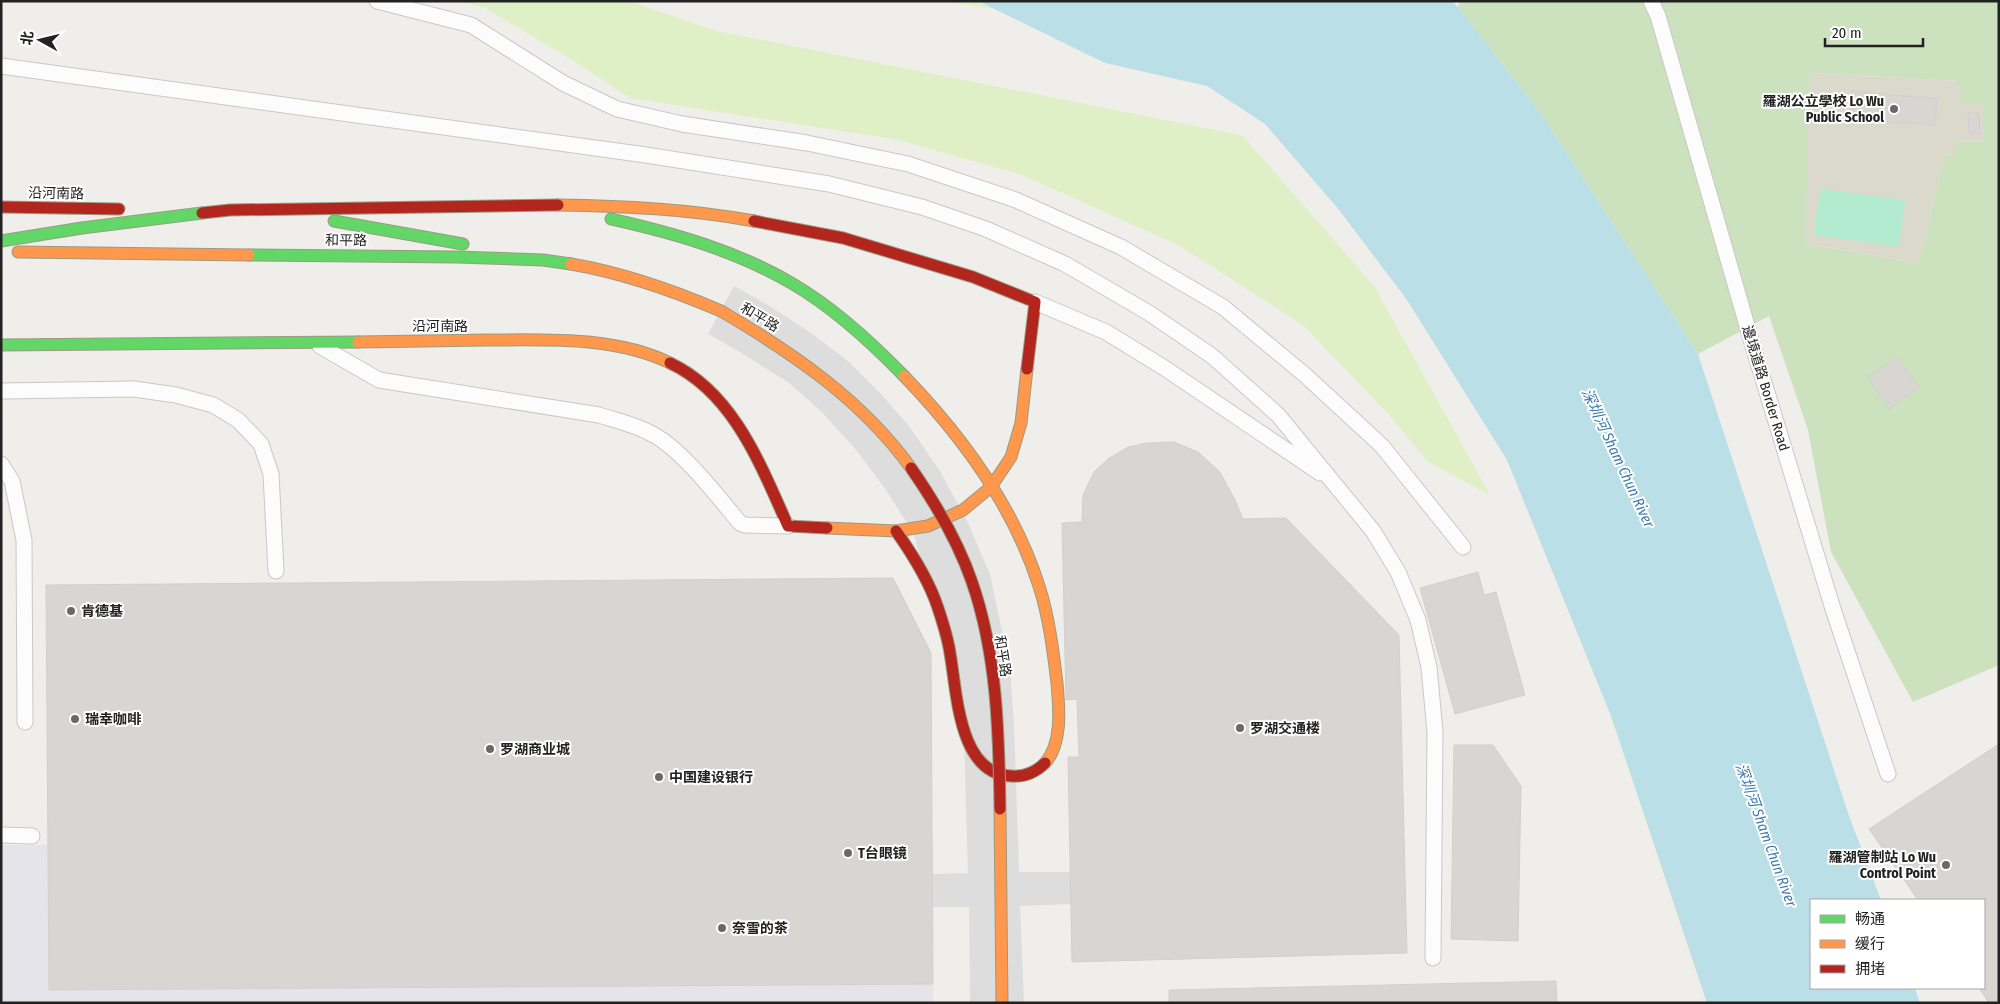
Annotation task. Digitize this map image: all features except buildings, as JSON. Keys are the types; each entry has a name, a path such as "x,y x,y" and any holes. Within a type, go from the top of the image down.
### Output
{"main road":[{"path":"512,205 580,213 670,233 707,244 793,284 838,315 888,359 952,429 1014,526 1036,576 1050,630 1057,681 1058,713 1056,739 1051,757 1039,769 1025,776 1009,777 990,771 980,764 969,747 949,647 937,605 921,568 896,531"},
{"path":"1,241 82,228 230,210 512,205 630,206 741,219 843,238 972,277 1035,302 1021,424 1011,457 991,488 963,510 928,526 896,531 788,526"},
{"name":"沿河南路","path":"1,207 230,210"},
{"path":"230,210 328,220 544,260"},
{"name":"和平路","path":"11,253 457,257 544,260 594,268 642,280 682,294 721,310 771,340 813,370 848,399 885,437 917,476 948,527 972,583 986,639 994,691 999,752 1002,1003"},
{"name":"沿河南路","path":"1,345 576,342 624,348 657,356 686,372 717,396 737,423 757,459 788,526"}],"lane":[{"path":"377,1 471,24 563,83 617,109 682,124 807,144 908,164 1016,200 1121,247 1223,308 1305,374 1382,446 1463,547"},
{"name":"邊境道路 Border Road","path":"1650,1 1658,16 1749,334 1833,609 1888,774"},
{"path":"1,66 750,171 829,184 922,206 986,229 1065,264 1149,313 1212,356 1278,415 1373,531 1398,572 1418,620 1429,667 1435,732 1433,958"},
{"path":"1035,302 1106,332 1166,369 1335,483"},
{"path":"312,342 379,380 599,415 632,425 655,435 677,453 700,475 740,523 745,525 788,526"},
{"path":"1,391 134,389 176,395 213,405 238,420 261,444 272,474 276,571"},
{"path":"1,464 12,481 24,540 25,722"},
{"path":"1,834 32,836"}],"shaded area":[{"name":"羅湖公立學校 Lo Wu Public School","path":"1808,73 1959,81 1983,104 1983,142 1956,141 1956,155 1943,154 1943,162 1919,263 1806,244"},
{"path":"1,845 48,845 49,990 933,984 933,1003 1,1003"}],"green space":[{"path":"458,1 629,1 716,31 1242,135 1374,286 1490,495 1428,462 1390,416 1304,326 1180,246 1022,175 899,140 630,98 577,63 485,8"},
{"path":"940,1 978,1 996,9"},
{"path":"1460,1 1999,1 1999,665 1913,702 1831,552 1808,430 1769,316 1698,354 1540,112 1458,7","holes":["1809,73 1959,81 1959,103 1983,104 1983,142 1956,141 1955,155 1943,154 1943,162 1919,263 1806,244"]},
{"path":"1820,189 1905,200 1899,246 1814,235"}],"water":[{"name":"深圳河 Sham Chun River","path":"978,1 1452,1 1458,7 1540,112 1698,354 1849,816 1881,899 1810,899 1810,989 1915,989 1920,1003 1707,1003 1611,716 1507,460 1407,300 1340,211 1265,124 1207,86 1105,63"}],"pier":[{"path":"734,286 811,333 848,361 880,393 909,426 940,471 968,523 990,574 1010,669 1014,724 1019,872 1071,872 1071,904 1020,906 1024,1003 970,1003 969,907 932,907 932,874 968,873 964,737 914,534 886,490 857,451 822,412 789,383 708,334"}],"traffic: fast":[{"path":"1,241 82,228 202,213"},
{"path":"611,219 705,244 772,272 808,293 837,315 865,338 904,376"},
{"path":"334,221 463,244"},
{"path":"249,255 457,257 543,260 571,264"},
{"path":"1,345 358,342"}],"traffic: slow":[{"path":"558,205 656,209 754,221"},
{"path":"18,252 249,255"},
{"path":"571,264 610,272 648,283 721,311"},
{"path":"721,311 800,361 825,380 871,421 892,443 911,468"},
{"path":"358,342 580,341 626,348 649,354 670,363"},
{"path":"827,528 896,531 928,526 963,510 991,487 1011,457 1021,423 1027,369"},
{"path":"904,376 946,423 984,474 1015,528 1039,586 1052,646 1059,714 1055,745 1045,763"},
{"path":"1000,809 1002,1003"}],"traffic: jam":[{"path":"202,213 230,210 558,205"},
{"path":"1,207 119,209"},
{"path":"754,221 843,238 973,277 1035,302 1027,369"},
{"path":"670,363 692,376 712,393 728,412 756,456 788,526 827,528"},
{"path":"911,468 938,509 953,537 972,582 980,609 992,665 995,694 1000,809"},
{"path":"896,531 920,568 938,608 948,642 958,708 970,746 980,761 993,772 1021,776 1038,769 1045,763"}],"place":[{"name":"羅湖公立學校 Lo Wu Public School","path":"1894,109"},
{"name":"肯德基","path":"71,611"},
{"name":"瑞幸咖啡","path":"75,719"},
{"name":"罗湖交通楼","path":"1240,728"},
{"name":"罗湖商业城","path":"490,749"},
{"name":"中国建设银行","path":"659,777"},
{"name":"T台眼镜","path":"848,853"},
{"name":"羅湖管制站 Lo Wu Control Point","path":"1946,865"},
{"name":"奈雪的茶","path":"722,928"}]}
